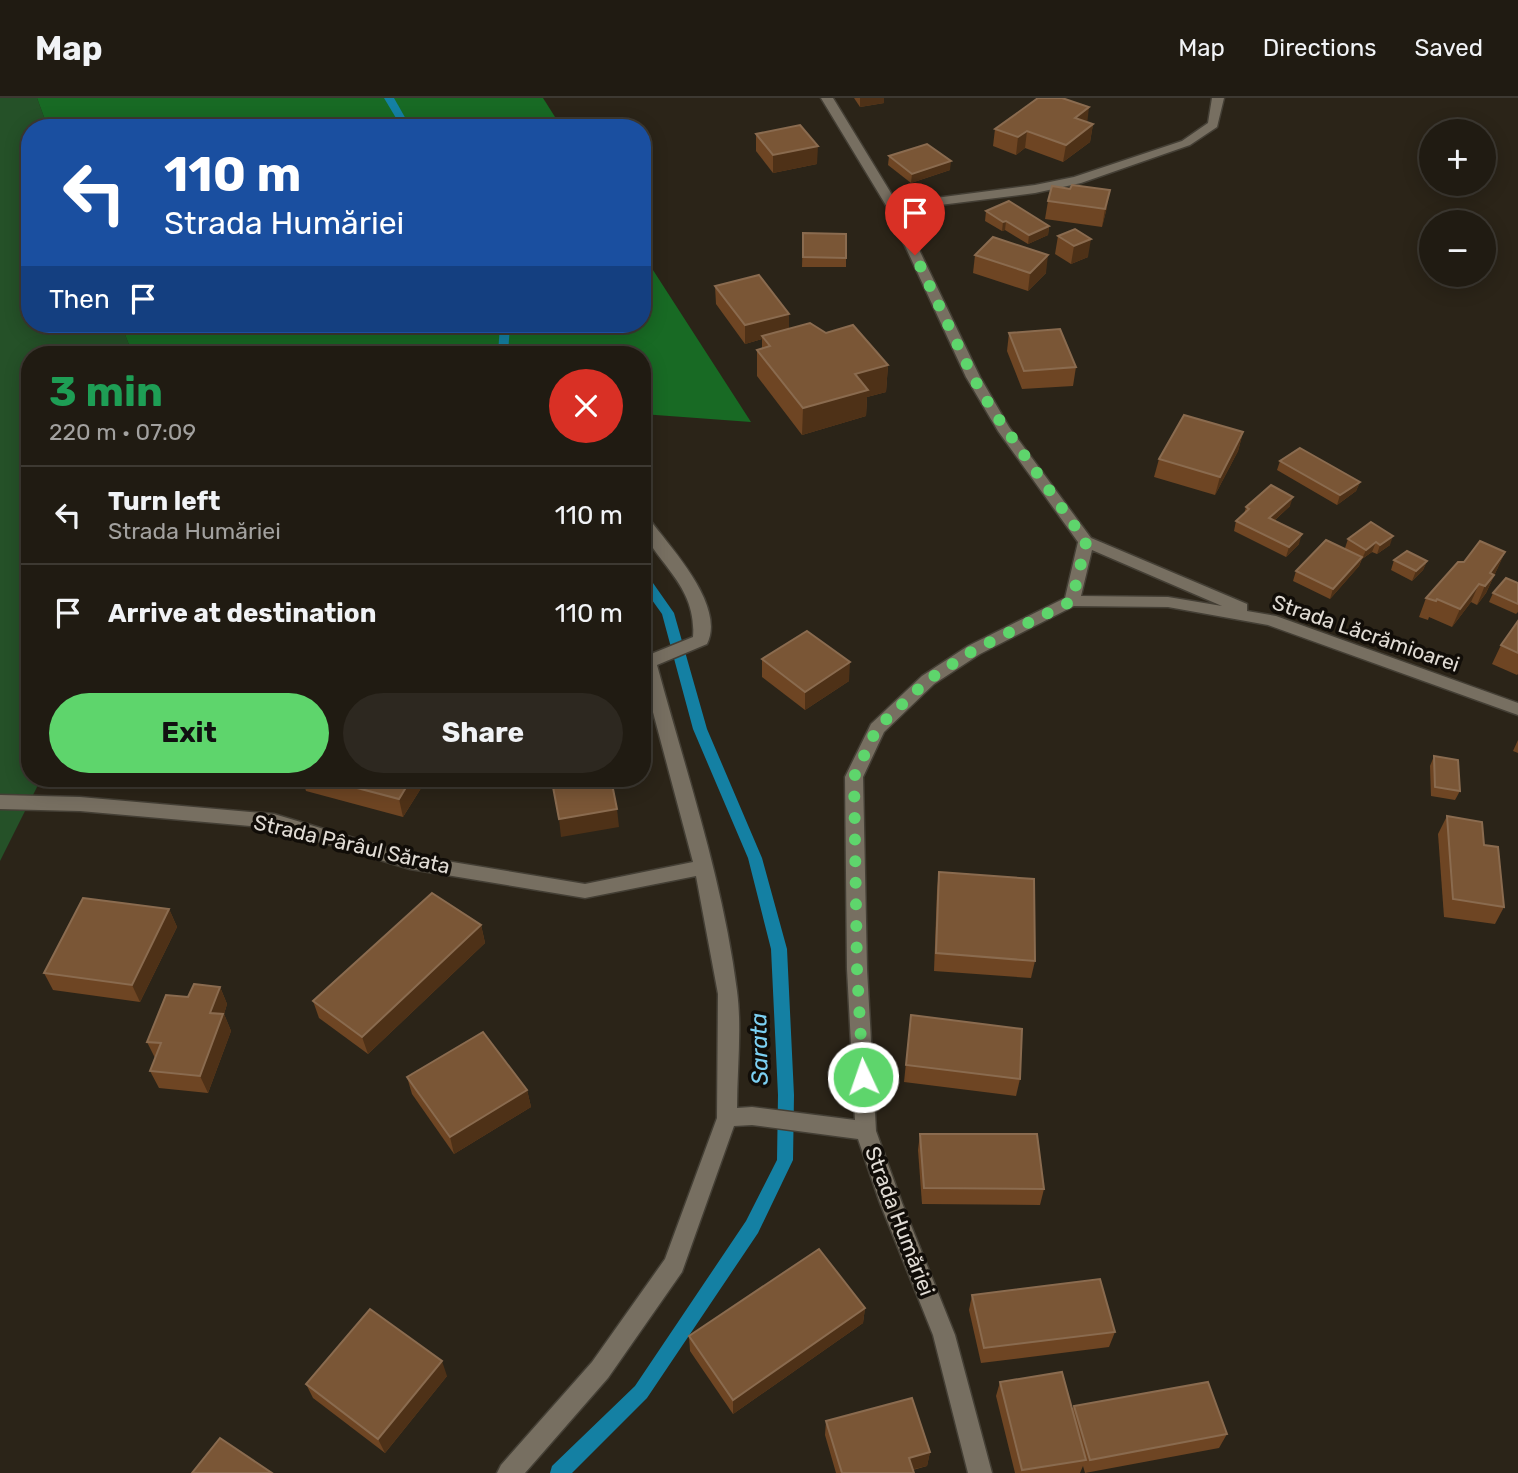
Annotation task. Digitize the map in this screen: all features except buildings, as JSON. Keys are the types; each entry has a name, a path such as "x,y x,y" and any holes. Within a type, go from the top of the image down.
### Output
{"street":[{"path":"827,98 893,207 973,377 1003,428 1086,542 1270,620"},
{"path":"893,207 1035,189 1077,180 1186,143 1213,125 1218,98"},
{"path":"651,532 687,583 701,610 704,627 701,640 651,658"},
{"path":"1072,601 1086,542"},
{"name":"Strada Lăcrămioarei","path":"1072,601 1168,602 1270,620 1518,709"},
{"name":"Strada Humăriei","path":"980,1473 944,1335 891,1203 866,1131 857,969 854,777 877,728 928,680 974,650 1072,601"},
{"path":"509,1473 600,1370 674,1265 727,1118 728,994 703,867 651,662"},
{"name":"Strada Pârâul Sărata","path":"0,802 80,804 274,821 410,862 585,891 703,867"},
{"path":"727,1118 752,1116 866,1131"}],"green space":[{"path":"0,98 37,98 45,119 21,119 21,333 124,333 130,346 21,346 21,787 37,787 0,861"},
{"path":"37,98 543,98 556,119 45,119"},
{"path":"651,267 751,422 651,415 651,346 130,346 124,333 651,333"}],"waterway":[{"name":"Sarata","path":"389,98 402,119"},
{"name":"Sarata","path":"504,333 504,346"},
{"name":"Sarata","path":"559,1473 641,1392 752,1227 785,1160 786,1095 779,949 755,858 700,729 668,613 651,589"}],"route":[{"path":"863,1077 857,969 854,777 877,728 928,680 974,650 1072,601 1086,542 1003,428 973,377 915,255"}]}
